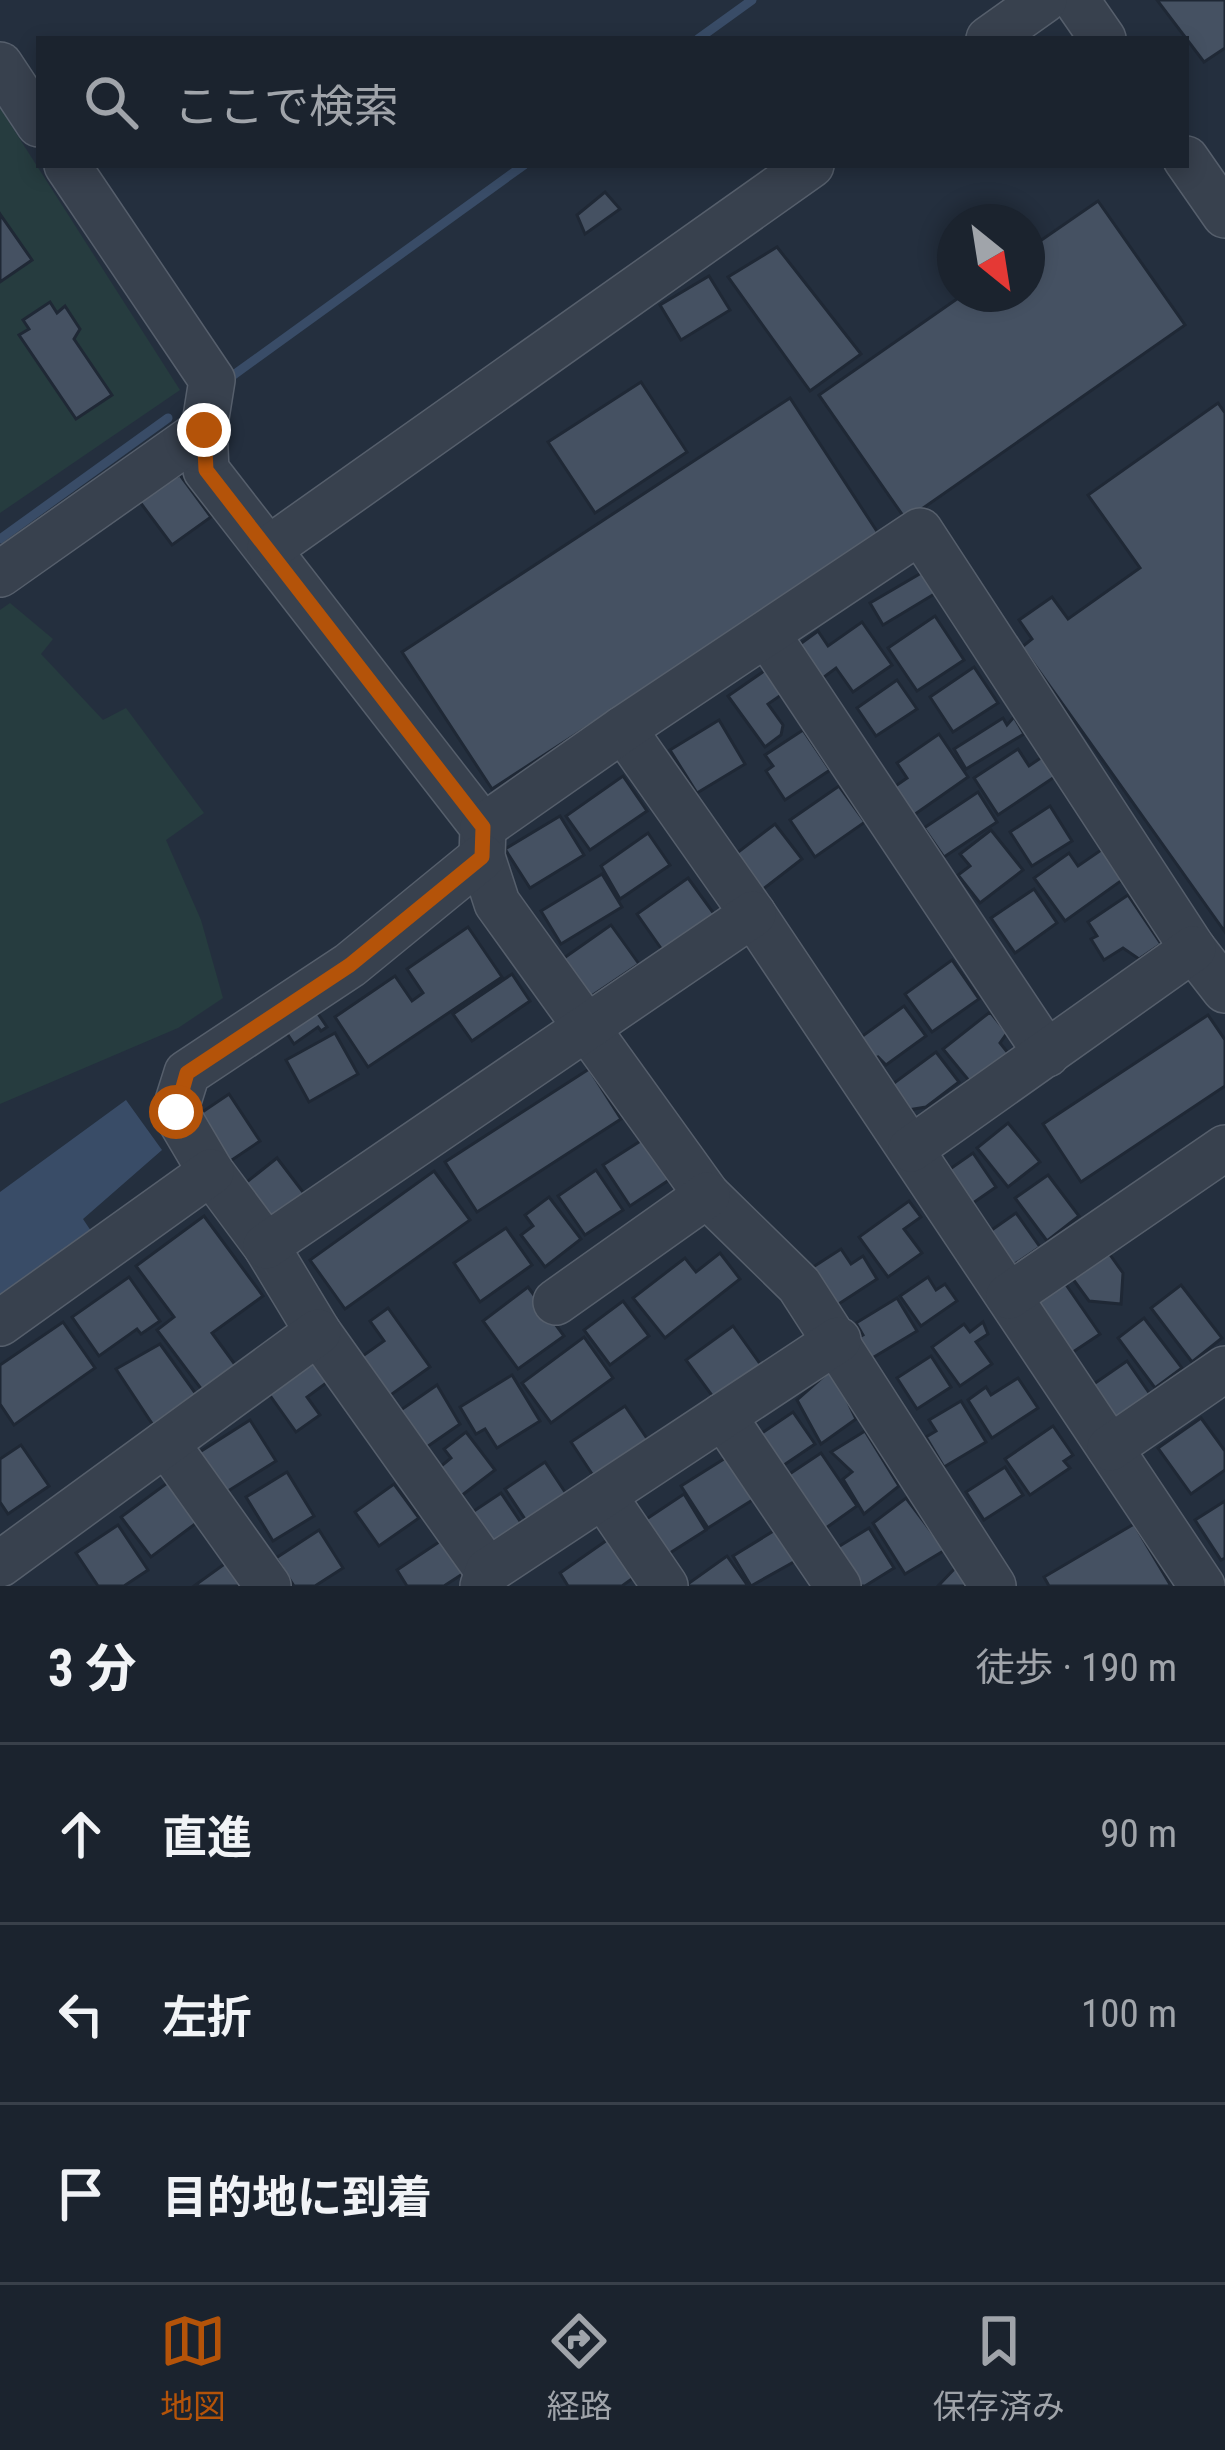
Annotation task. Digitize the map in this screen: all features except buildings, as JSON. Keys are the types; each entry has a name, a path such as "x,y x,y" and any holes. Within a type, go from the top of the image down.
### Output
{"street":[{"path":"993,36 1044,0"},
{"path":"1076,0 1101,36"},
{"path":"0,65 36,119"},
{"path":"1189,163 1225,215"},
{"path":"69,168 212,380 204,430 206,470 270,548 483,842 497,903 585,1028 707,1195 799,1285 838,1340 993,1586"},
{"path":"270,548 807,168"},
{"path":"0,574 204,430"},
{"path":"838,1340 485,1578 266,1246 211,1172 176,1112 187,1073 350,965 483,842 623,729 920,531 1193,949 1225,989"},
{"path":"767,634 1047,1054"},
{"path":"623,729 753,914 1202,1586"},
{"path":"266,1246 753,914"},
{"path":"911,1149 1193,949"},
{"path":"1009,1296 1225,1148"},
{"path":"0,1323 211,1172"},
{"path":"556,1302 707,1195"},
{"path":"0,1564 319,1332"},
{"path":"1110,1448 1225,1369"},
{"path":"723,1416 838,1586"},
{"path":"166,1443 268,1586"},
{"path":"603,1495 665,1586"}],"green space":[{"path":"0,108 180,390 0,513"},
{"path":"10,603 53,639 41,654 103,720 126,708 204,813 166,840 201,920 223,998 178,1028 0,1104 0,610"}],"water":[{"path":"126,1100 162,1150 83,1219 91,1231 0,1296 0,1192"}],"waterway":[{"path":"702,36 752,0"},
{"path":"228,379 520,168"},
{"path":"0,539 168,418"}],"route":[{"path":"176,1112 187,1073 350,965 482,857 483,827 206,470 204,430"}]}
